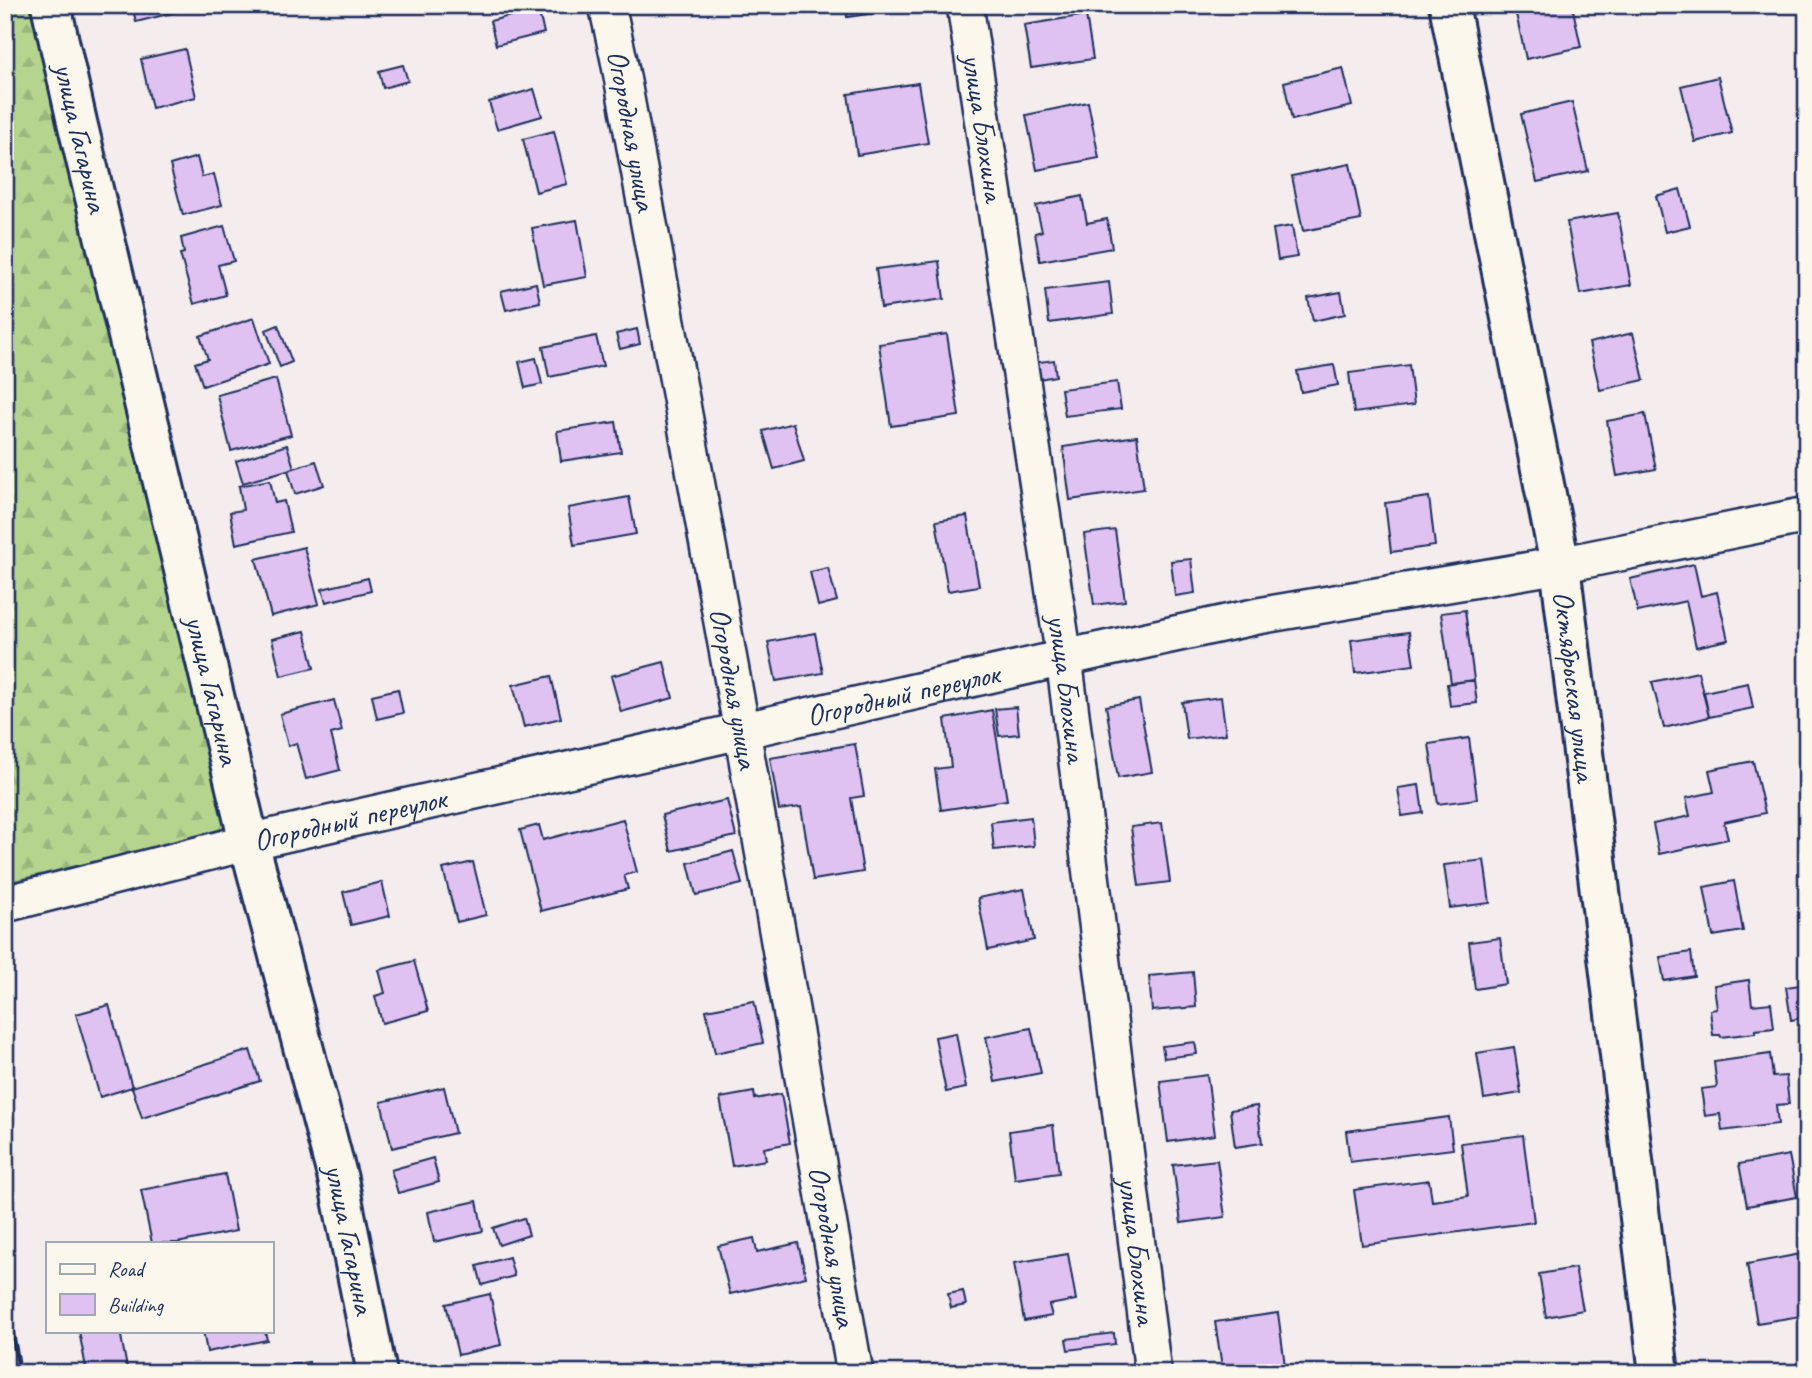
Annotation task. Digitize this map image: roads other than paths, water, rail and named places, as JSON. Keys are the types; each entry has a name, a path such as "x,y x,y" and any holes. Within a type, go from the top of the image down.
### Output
{"street":[{"name":"улица Гагарина","path":"51,5 249,842 338,1179 377,1373"},
{"name":"Огородная улица","path":"607,5 742,731 855,1373"},
{"name":"улица Блохина","path":"965,5 1064,658 1153,1373"},
{"name":"Октябрьская улица","path":"1449,5 1560,565 1659,1373"},
{"name":"Огородный переулок","path":"5,904 249,842 1258,616 1560,565 1807,515"}],"railway":[{"path":"5,1293 20,1373"}]}
